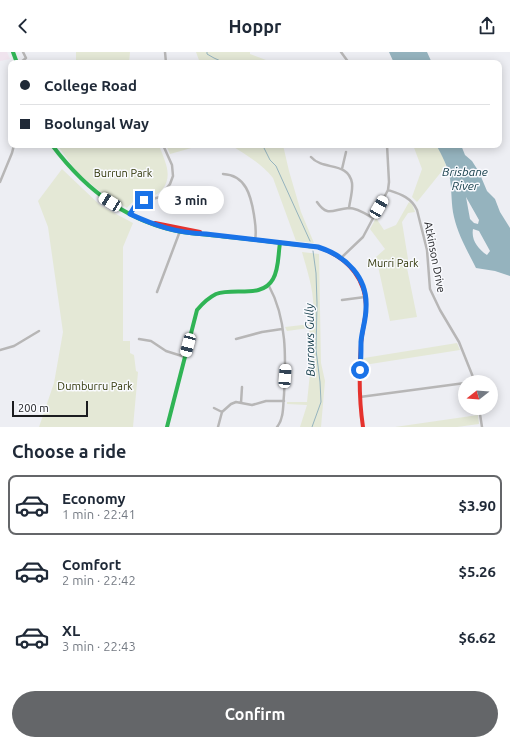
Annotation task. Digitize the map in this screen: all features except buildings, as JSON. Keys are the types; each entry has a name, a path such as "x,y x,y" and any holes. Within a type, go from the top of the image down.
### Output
{"main road":[{"path":"54,148 71,170 91,189 130,214 159,227 318,247 335,254 346,261 357,274 366,297 366,318 361,342 360,397 363,427"},
{"path":"167,427 197,310 208,298 219,292 256,291 265,289 269,286 274,279 276,272 280,242"}],"street":[{"path":"23,52 26,58 23,60"},
{"path":"0,182 13,148"},
{"path":"130,214 137,203 160,197 170,184 173,176 172,165 164,148"},
{"path":"341,258 362,237 388,190 389,174 387,148"},
{"path":"342,169 346,152"},
{"path":"311,157 317,163 342,169 346,172 352,182 349,208"},
{"path":"223,174 237,178 248,190 251,198 257,232 255,240"},
{"name":"Atkinson Drive","path":"388,190 405,196 414,204 417,210 427,250 430,289 440,310 459,342 471,375"},
{"path":"317,202 322,209 326,211 332,212 349,208 373,218"},
{"path":"157,292 180,230"},
{"path":"269,286 276,298 286,354 283,411 280,424 277,427"},
{"path":"342,300 366,297"},
{"path":"236,339 262,332 282,329"},
{"path":"0,350 14,346 39,331"},
{"path":"140,339 151,341 166,351 185,357"},
{"path":"360,397 458,385"},
{"path":"241,403 242,387"},
{"path":"218,427 222,412 231,404 236,402 252,405 269,400 284,401"},
{"path":"214,408 222,412"},
{"path":"480,415 482,427"}],"shaded area":[{"path":"0,52 7,52 10,59 0,61"}],"green space":[{"path":"76,52 130,52 129,60 76,60"},
{"path":"196,52 250,52 250,54 266,60 199,60"},
{"name":"Burrun Park","path":"59,148 160,148 168,173 166,184 162,190 152,196 138,199 127,208 98,190 77,172"},
{"path":"167,148 191,148 170,154"},
{"path":"236,148 284,148 301,212 314,243 296,241 273,178 259,164"},
{"path":"414,148 438,148 443,156 446,166 417,202 412,197 422,169"},
{"name":"Dumburru Park","path":"62,169 101,206 133,223 123,247 123,341 130,341 130,353 134,355 136,371 138,372 133,427 39,427 54,383 63,332 48,227 38,201"},
{"name":"Murri Park","path":"409,202 412,204 415,212 408,213 402,222 408,259 407,268 417,317 390,321 376,257 385,249 370,229 376,218 384,230 396,225"},
{"path":"302,252 319,254 321,363 325,381 321,427 300,427 307,405 287,404 287,402 307,402 312,354 309,328 287,331 285,327 311,324 313,315 313,297"},
{"path":"457,343 460,350 364,365 364,358"},
{"path":"478,415 479,424 457,427 395,427"}],"water":[{"path":"389,52 427,52 431,60 393,60"},
{"name":"Brisbane River","path":"438,148 462,148 465,155 472,161 479,172 487,191 495,199 500,212 510,228 510,276 495,271 476,268 456,224 452,207 451,184 444,161","holes":["466,197 479,220 478,224 474,223 470,219","473,229 479,231 490,251 487,255 481,250 474,240"]}],"waterway":[{"name":"Burrows Gully","path":"207,52 207,54 218,60"},
{"name":"Burrows Gully","path":"264,148 270,160 276,166 310,241"},
{"name":"Burrows Gully","path":"312,427 321,402 316,350 317,303 316,273 313,251"}],"traffic: fast":[{"path":"13,52 16,60"},
{"path":"54,148 78,176 93,189 125,212 143,220 182,232 318,247 323,249"},
{"path":"167,427 197,310 205,301 216,294 223,292 255,291 268,285 275,275 280,243"}],"traffic: jam":[{"path":"155,223 200,232"},
{"path":"323,249 341,259 355,272 360,281 366,299 366,310 361,344 360,375 363,427"}],"route":[{"path":"144,200 137,203 133,207 130,214 159,227 192,233 318,247 328,250 346,261 357,274 366,297 367,306 366,318 362,331 360,370"}]}
